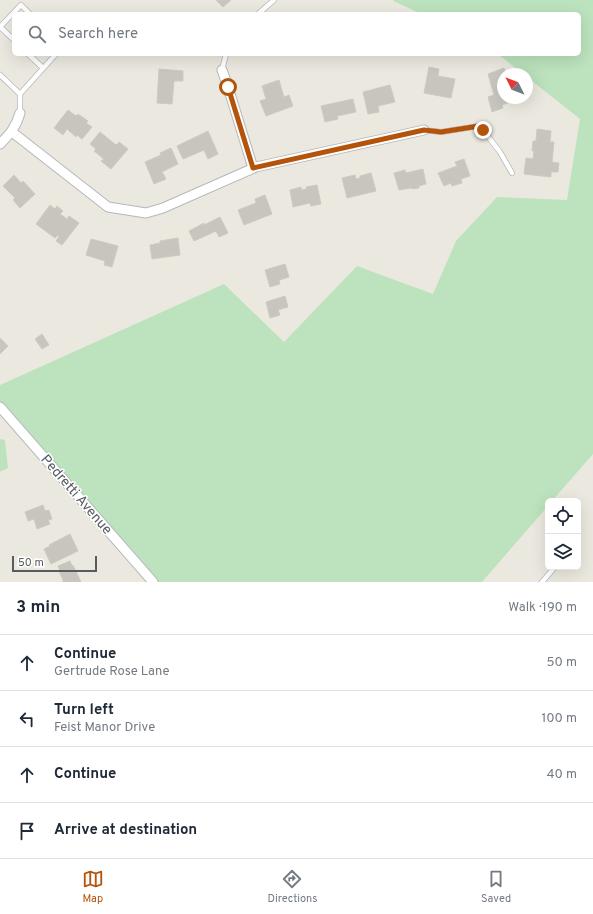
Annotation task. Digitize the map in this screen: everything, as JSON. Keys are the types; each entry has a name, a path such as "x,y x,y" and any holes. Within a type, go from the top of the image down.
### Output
{"street":[{"path":"222,70 253,168"},
{"path":"0,144 12,132 18,123 20,113"},
{"path":"12,132 108,207 146,213 164,208 253,168 424,130"},
{"name":"Pedretti Avenue","path":"0,407 153,582"}],"lane":[{"path":"260,12 274,0"},
{"path":"14,12 21,5 28,12"},
{"path":"12,14 0,27 12,38"},
{"path":"30,56 43,68"},
{"path":"20,113 20,94 54,56"},
{"path":"222,70 226,56"},
{"path":"0,75 20,94"},
{"path":"424,130 441,132 479,126 500,152 512,172"},
{"path":"542,582 552,570"}],"green space":[{"path":"593,0 593,454 555,498 545,498 545,509 482,582 152,582 0,407 0,385 224,284 284,342 357,266 433,294 456,241 497,197 567,200 580,119 533,82 533,68 516,68 500,56 581,56 581,12 418,12 393,1"},
{"path":"0,439 5,440 8,468 0,472"}],"building":[{"path":"216,0 231,0 223,7"},
{"path":"429,67 439,69 438,76 455,79 451,98 424,93"},
{"path":"159,69 183,71 183,81 174,81 172,104 157,103"},
{"path":"497,71 497,104 505,104 502,105 503,108 492,112 488,97 494,95 488,74"},
{"path":"279,80 284,97 289,95 293,106 266,116 260,101 266,99 262,86"},
{"path":"390,85 395,102 378,106 379,112 368,114 363,92"},
{"path":"353,99 356,112 337,116 338,119 325,122 321,106"},
{"path":"68,110 76,116 78,114 88,121 86,123 92,127 82,139 77,135 76,137 67,129 63,135 54,128"},
{"path":"537,129 551,131 550,142 554,142 552,162 559,163 558,172 551,172 551,177 524,174 526,158 533,159 533,141 536,141"},
{"path":"208,131 218,154 208,159 204,150 183,159 177,146"},
{"path":"100,132 116,145 119,142 128,149 111,169 101,161 104,159 94,151 96,149 90,144"},
{"path":"171,148 178,164 162,172 166,179 154,184 145,162 161,155 160,153"},
{"path":"464,159 470,176 461,179 462,183 452,186 451,183 444,186 438,173 457,166 455,162"},
{"path":"423,169 426,184 419,186 419,188 399,190 394,173 405,170 406,173"},
{"path":"371,173 376,191 347,198 342,178 355,175 356,179 360,178 360,176"},
{"path":"14,175 21,183 23,181 35,194 20,208 13,200 15,198 3,186"},
{"path":"317,185 321,204 311,206 310,203 293,207 290,190 301,187 301,190 307,189 306,187"},
{"path":"265,195 272,214 244,225 238,210 256,203 255,199"},
{"path":"50,205 55,209 57,206 63,211 60,214 67,219 69,216 79,223 62,245 56,241 59,236 58,235 55,238 36,224"},
{"path":"220,217 228,233 219,237 216,231 194,241 189,231"},
{"path":"178,238 180,255 152,259 150,245 160,243 160,241"},
{"path":"91,239 118,246 112,267 104,265 105,261 86,255"},
{"path":"285,264 289,277 279,280 280,284 270,287 265,270"},
{"path":"285,296 288,307 278,310 280,315 270,318 266,302"},
{"path":"42,334 49,345 42,349 35,339"},
{"path":"0,338 8,346 0,354"},
{"path":"43,505 45,511 49,510 52,519 48,520 50,524 37,529 34,519 28,521 25,512"},
{"path":"70,534 78,551 51,564 44,549"},
{"path":"70,561 81,582 62,582 64,581 58,566"}],"route":[{"path":"228,87 253,168 424,130 441,132 479,126 483,130"}]}
